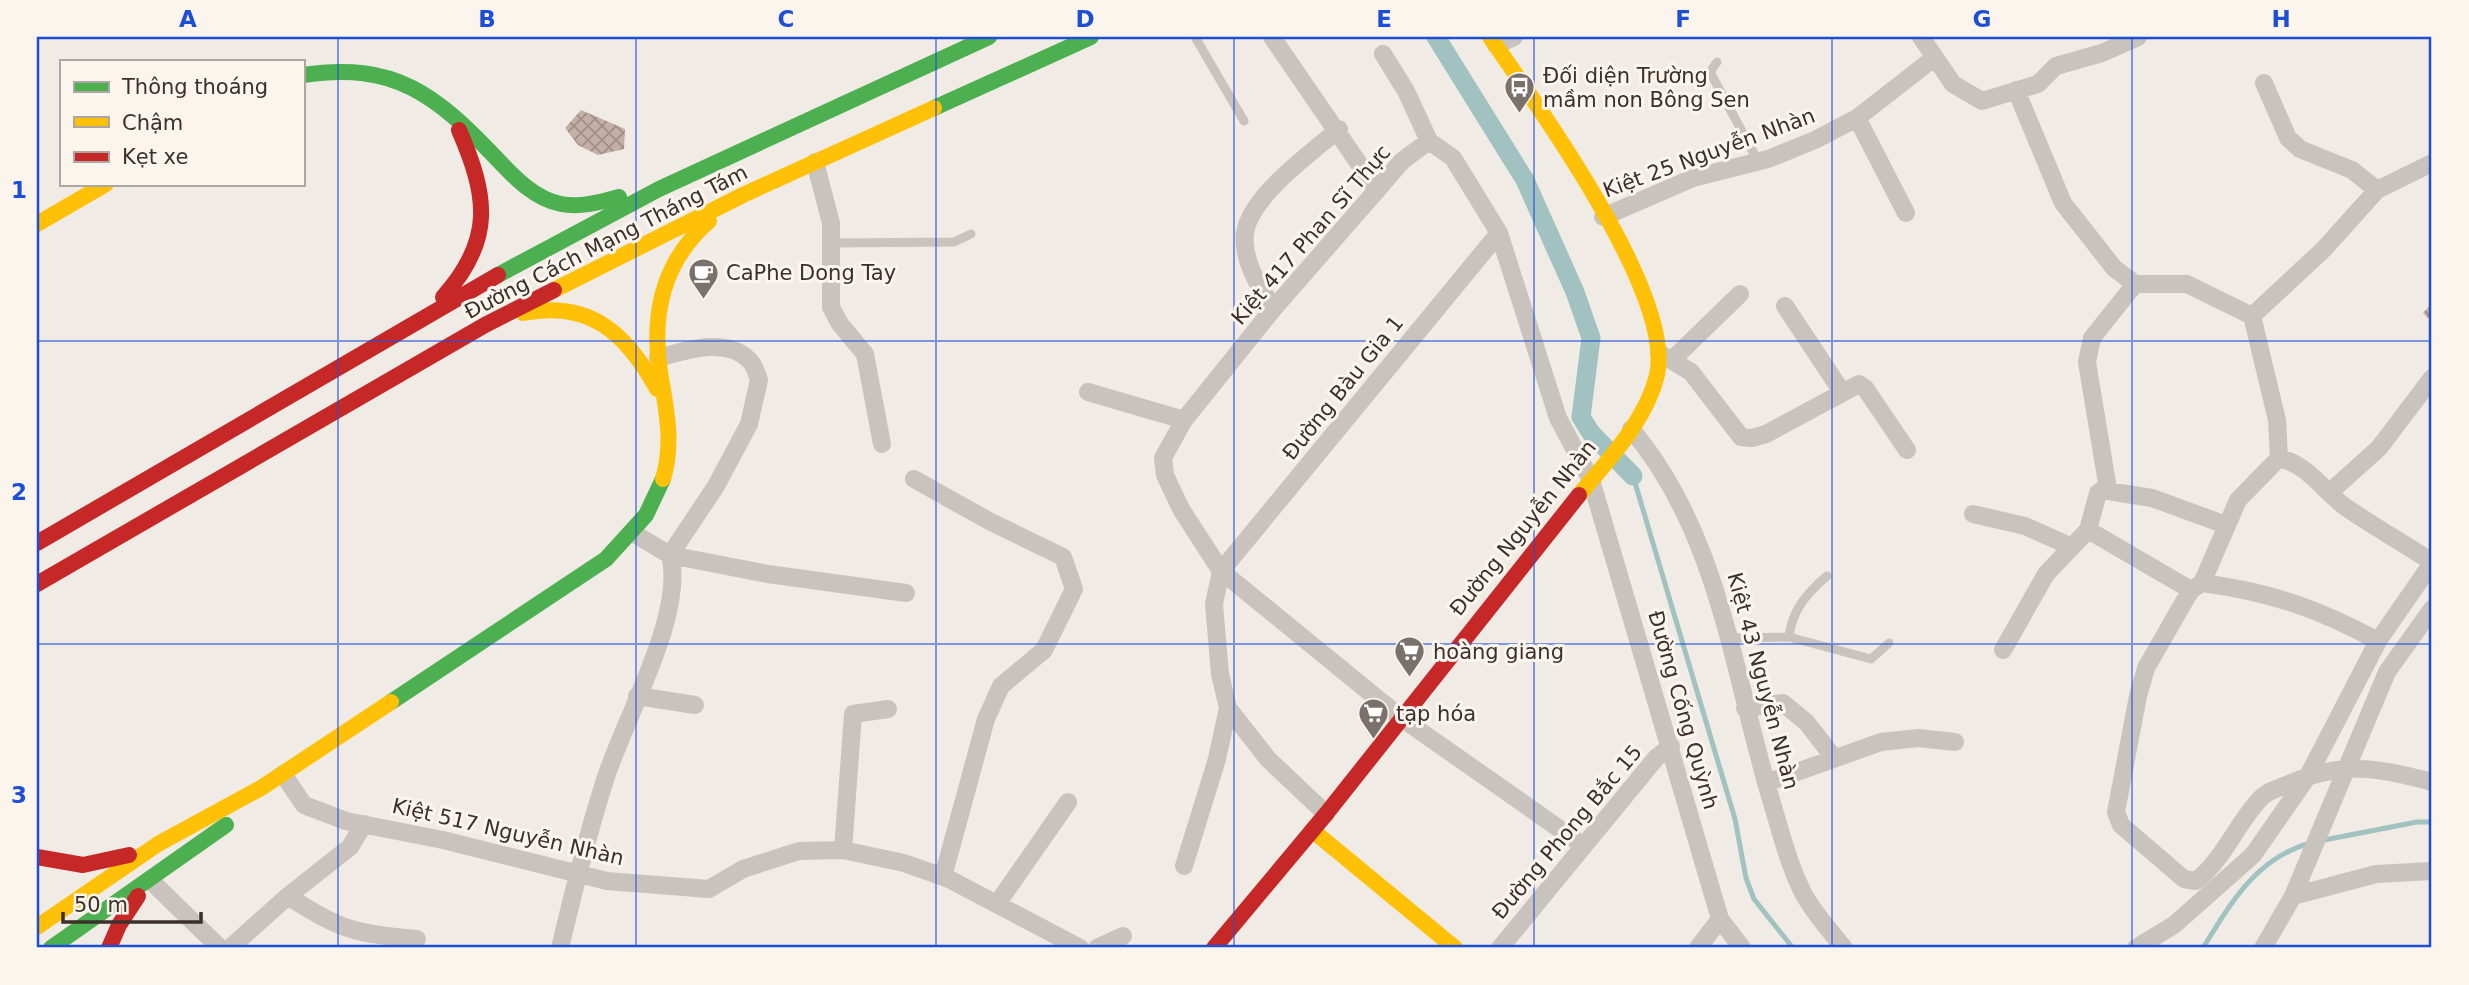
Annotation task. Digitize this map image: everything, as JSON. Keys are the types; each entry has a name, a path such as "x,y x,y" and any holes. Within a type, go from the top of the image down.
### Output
{"main road":[{"name":"Đường Cách Mạng Tháng Tám","path":"37,542 532,254 659,189 782,135 989,37"},
{"name":"Đường Cách Mạng Tháng Tám","path":"37,584 485,325 745,194 1091,37"},
{"name":"Đường Nguyễn Nhàn","path":"1214,948 1326,814 1400,717 1628,433 1652,394 1666,356 1639,286 1587,186 1493,41"},
{"path":"304,75 328,69 380,72 428,93 451,111 525,186 559,204 583,205 659,189"},
{"path":"422,317 458,283 472,263 481,235 484,210 479,179 451,111"},
{"path":"37,225 103,186"},
{"path":"261,788 228,824 57,947 39,920 158,844 283,774 606,559 633,533 647,516 659,491 668,460 666,407 657,358 661,290 670,265 698,229 745,194"},
{"path":"485,325 536,309 563,308 593,317 615,331 636,354 648,370 666,407"},
{"path":"1312,830 1455,948"},
{"path":"37,857 55,862 98,866 158,844"},
{"path":"109,948 119,925 148,883"}],"street":[{"path":"1272,37 1339,129 1377,190"},
{"path":"1493,41 1514,37"},
{"path":"1921,37 1953,84 1982,101 2038,84 2056,66 2104,44 2138,37"},
{"path":"1383,54 1406,91 1429,141 1453,158 1499,233"},
{"name":"Kiệt 25 Nguyễn Nhàn","path":"1603,216 1693,178 1758,161 1815,140 1857,118 1934,58"},
{"path":"2264,83 2288,138 2300,149 2352,170 2377,190"},
{"path":"2016,90 2063,203 2114,268 2135,285 2186,284 2252,316"},
{"path":"1857,118 1906,214"},
{"path":"1274,308 1262,293 1251,267 1245,240 1246,228 1254,211 1280,180 1339,129"},
{"name":"Kiệt 417 Phan Sĩ Thực","path":"1429,141 1402,161 1274,308 1184,421 1163,458 1165,475 1181,509 1221,571 1400,717 1584,846"},
{"path":"816,162 829,206 832,243 831,307 840,324 865,354 882,444"},
{"path":"2252,316 2324,249 2377,190 2432,163"},
{"name":"Đường Cống Quỳnh","path":"1499,233 1558,418 1596,474 1720,919 1742,948"},
{"name":"Đường Bàu Gia 1","path":"1221,571 1499,233"},
{"path":"2108,489 2087,362 2092,338 2135,285"},
{"path":"1740,294 1666,356 1691,372 1741,437 1752,438 1766,434 1860,384 1908,450"},
{"path":"1785,306 1842,392"},
{"path":"2252,316 2277,420 2279,458 2238,500 2197,586 2146,668 2116,812 2121,825 2184,879 2196,881 2230,844 2263,795 2308,776 2349,768 2385,769 2432,782"},
{"path":"560,948 604,782 654,657 667,611 673,568 670,555 716,486 749,424 760,380 749,359 722,347 702,346 657,358"},
{"path":"2330,492 2379,448 2432,378"},
{"path":"1088,392 1184,421"},
{"name":"Kiệt 43 Nguyễn Nhàn","path":"1628,433 1654,457 1684,512 1712,575 1766,783 1804,894 1844,948"},
{"path":"2136,948 2174,925 2253,855 2308,776 2378,641 2432,562 2342,504 2291,461 2279,458"},
{"path":"914,479 989,521 1063,557 1074,589 1044,650 1002,686 986,719 946,878"},
{"path":"2003,650 2046,574 2088,530 2098,493 2108,489 2152,498 2225,525"},
{"path":"1973,513 2025,526 2071,547"},
{"path":"2088,530 2197,586 2248,588 2291,601 2340,621 2378,641"},
{"path":"633,533 670,555 768,574 906,593"},
{"path":"1221,571 1214,604 1220,674 1228,708 1268,760 1326,814"},
{"path":"2263,948 2294,896 2387,672 2432,609"},
{"path":"637,696 695,705"},
{"path":"1745,708 1783,703 1807,723 1835,758"},
{"path":"1184,866 1217,759 1228,708"},
{"path":"843,850 853,713 888,709"},
{"path":"1766,783 1881,742 1918,738 1955,742"},
{"name":"Đường Phong Bắc 15","path":"1500,948 1656,758 1671,746"},
{"name":"Kiệt 517 Nguyễn Nhàn","path":"283,774 304,805 346,821 443,840 607,881 709,889 743,869 799,851 843,850 904,863 946,878 1080,948"},
{"path":"997,904 1068,802"},
{"name":"Kiệt 517 Nguyễn Nhàn","path":"230,948 288,896 350,847 364,824"},
{"path":"2294,896 2376,874 2432,871"},
{"path":"148,883 220,948"},
{"path":"288,896 325,920 363,935 417,939"},
{"path":"1698,948 1720,919"},
{"path":"1097,948 1123,936"}],"lane":[{"path":"1195,37 1244,121"},
{"path":"1717,62 1710,72 1758,161"},
{"path":"832,243 954,242 971,234"},
{"path":"1789,637 1790,623 1805,595 1827,576"},
{"path":"1729,638 1789,637 1871,659 1889,643"}],"building":[{"path":"581,110 625,129 624,149 598,155 578,145 565,128"},
{"path":"2432,303 2432,322 2423,313"}],"waterway":[{"path":"1436,37 1525,180 1575,292 1591,338 1581,417 1591,433 1633,476"},
{"path":"1633,476 1735,819 1746,878 1754,899 1793,948"},
{"path":"2319,841 2417,822 2432,822"},
{"path":"2203,948 2234,899 2260,871 2291,850 2310,843"}],"traffic: fast":[{"path":"498,275 659,189 989,37"},
{"path":"934,108 1091,37"},
{"path":"304,75 364,73 412,88 454,117 526,187 543,198 568,205 583,205 619,197"},
{"path":"391,702 606,559 646,515 663,479"},
{"path":"51,948 226,825"}],"traffic: slow":[{"path":"1490,37 1598,202 1645,298 1657,340 1657,375 1644,408 1614,454 1579,495"},
{"path":"554,290 745,194 934,108"},
{"path":"37,224 103,186"},
{"path":"663,479 668,439 658,350 659,309 671,271 681,253 709,221"},
{"path":"523,313 547,310 568,312 604,325 632,352 657,389"},
{"path":"37,927 158,844 261,788 391,702"},
{"path":"1312,830 1455,948"}],"traffic: jam":[{"path":"443,297 460,276 471,256 481,217 476,176 459,130"},
{"path":"37,543 498,275"},
{"path":"37,584 485,325 554,290"},
{"path":"1214,948 1326,814 1579,495"},
{"path":"37,857 83,865 129,855"},
{"path":"109,948 119,925 138,896"}],"place":[{"name":"Đối diện Trường mầm non Bông Sen","path":"1520,115"},
{"name":"CaPhe Dong Tay","path":"703,300"},
{"name":"hoàng giang","path":"1410,679"},
{"name":"tạp hóa","path":"1373,741"}]}
